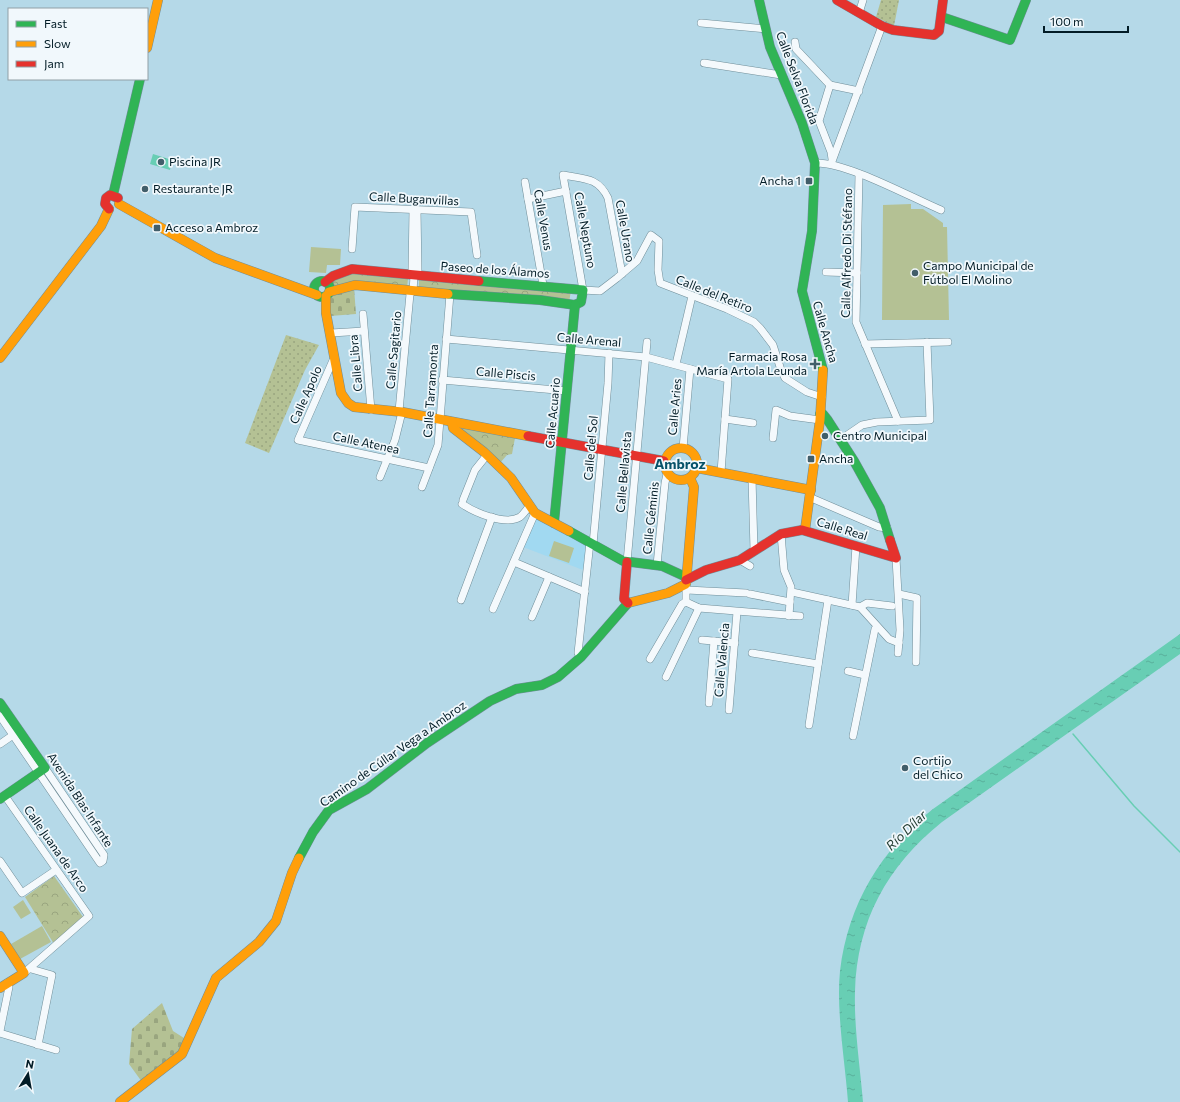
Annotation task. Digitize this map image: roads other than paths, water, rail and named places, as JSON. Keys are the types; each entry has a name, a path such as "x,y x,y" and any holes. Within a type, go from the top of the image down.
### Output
{"street":[{"path":"148,44 158,0"},
{"name":"Calle Selva Florida","path":"759,0 770,47 802,123 815,163"},
{"path":"837,0 882,26 893,30 934,35 939,31 942,17 942,0"},
{"path":"859,13 863,0"},
{"path":"942,17 1010,40 1026,0"},
{"path":"700,22 766,29"},
{"path":"833,159 882,26"},
{"path":"795,42 796,49 830,84 859,91"},
{"path":"704,63 781,74"},
{"path":"113,195 140,80"},
{"path":"830,84 819,121 833,159 859,174 941,210"},
{"path":"815,163 833,159"},
{"name":"Calle Ancha","path":"805,530 823,419 822,397 824,373 802,291 812,231 815,163"},
{"name":"Calle Alfredo Di Stéfano","path":"859,174 856,322 898,421"},
{"name":"Calle Neptuno","path":"563,175 578,289"},
{"name":"Calle Urano","path":"563,175 596,182 603,187 608,198 622,274"},
{"name":"Calle Venus","path":"525,182 544,285"},
{"path":"528,199 566,191"},
{"path":"113,195 118,198 119,204"},
{"path":"110,208 105,201 108,196 113,195"},
{"path":"110,208 113,209 119,204"},
{"path":"119,204 215,258 319,293 334,292 355,285 413,291 540,300 574,305"},
{"name":"Calle Buganvillas","path":"352,249 355,207 471,212 477,255"},
{"path":"0,358 101,226 110,208"},
{"path":"413,291 414,276 412,272 415,210"},
{"name":"Calle del Retiro","path":"651,235 659,241 658,270 660,283 727,309 754,322 773,345 785,378 807,392 822,397"},
{"name":"Paseo de los Álamos","path":"319,293 317,283 326,282 333,276 352,269 414,276 600,290 637,261 651,235"},
{"path":"826,272 857,273"},
{"path":"319,293 329,286 326,282"},
{"name":"Calle Acuario","path":"554,523 574,305 578,289"},
{"name":"Calle Sagitario","path":"380,477 395,440 401,411 410,294 413,291"},
{"path":"319,293 326,313 341,393 344,398 354,407 371,410 401,411 452,422 664,461"},
{"name":"Calle Tarramonta","path":"422,487 438,445 450,294"},
{"path":"676,364 692,296"},
{"name":"Calle Libra","path":"363,314 371,410"},
{"path":"330,334 364,331"},
{"name":"Calle Arenal","path":"446,339 646,356 676,364 728,379 725,419"},
{"name":"Calle Bellavista","path":"628,603 624,599 647,342"},
{"path":"840,440 862,425 898,421 930,420 927,342"},
{"path":"865,344 948,342"},
{"name":"Calle del Sol","path":"581,657 578,653 602,449 609,353"},
{"name":"Calle Apolo","path":"298,440 334,358"},
{"name":"Calle Aries","path":"683,448 690,369"},
{"name":"Calle Piscis","path":"442,380 567,391"},
{"path":"773,438 776,410 790,416 823,419 840,440 854,462 880,508 896,558 899,594 898,653"},
{"path":"720,472 725,419 754,423"},
{"path":"452,422 453,428 488,456 511,478 533,509 554,523 623,561 657,565 686,583 790,602"},
{"name":"Calle Atenea","path":"298,440 429,468"},
{"path":"683,448 694,454 697,468 690,478 685,480 676,480 667,474 664,461 670,451 683,448"},
{"path":"488,456 474,473 463,502 476,512 492,517 508,519 519,517 533,509"},
{"path":"697,468 752,478 810,494 879,527 887,528"},
{"name":"Calle Géminis","path":"657,565 667,474"},
{"path":"686,602 686,583 694,487 690,478"},
{"path":"752,478 754,550"},
{"path":"493,609 514,562 533,509"},
{"path":"461,600 492,517"},
{"name":"Calle Real","path":"628,603 668,593 706,570 740,560 781,534 805,530 896,558"},
{"path":"781,534 784,570 792,592 789,616"},
{"path":"852,605 856,546"},
{"path":"740,560 750,566"},
{"path":"514,562 585,592"},
{"path":"532,617 549,577"},
{"path":"792,592 860,607 889,639 899,643"},
{"path":"899,594 917,598 916,662"},
{"path":"809,725 828,600"},
{"path":"686,602 699,608 800,616"},
{"path":"650,659 682,604 686,602"},
{"name":"Camino de Cúllar Vega a Ambroz","path":"120,1102 178,1059 182,1054 216,978 259,942 276,921 292,873 313,832 328,810 367,789 427,743 490,701 516,689 542,685 558,677 581,657 628,603"},
{"path":"860,607 867,603 892,606"},
{"path":"666,677 699,608"},
{"name":"Calle Valencia","path":"729,710 737,612"},
{"path":"853,736 875,629 877,627"},
{"path":"702,640 735,643"},
{"path":"709,703 714,641"},
{"path":"752,653 818,664"},
{"path":"848,671 865,675"},
{"name":"Avenida Blas Infante","path":"0,703 16,733 104,855 103,861 100,863 42,770"},
{"name":"Avenida Blas Infante","path":"0,716 16,733"},
{"path":"0,744 16,733"},
{"path":"2,797 42,770"},
{"name":"Calle Juana de Arco","path":"2,797 89,916 28,971"},
{"path":"0,861 22,893 56,870"},
{"path":"0,936 28,971"},
{"path":"4,986 28,971 52,975 38,1045"},
{"path":"4,986 10,987 0,1032 56,1050"}],"water":[{"name":"Piscina JR","path":"153,154 172,160 170,170 150,164"},
{"path":"1180,634 1180,654 942,822 905,857 891,876 869,919 857,966 855,1019 863,1102 848,1102 839,1003 840,971 844,946 859,901 870,880 883,861 914,825 933,809"}],"waterway":[{"path":"1073,734 1134,806 1180,852"}],"place":[{"name":"Piscina JR","path":"161,162"},
{"name":"Ancha 1","path":"809,181"},
{"name":"Restaurante JR","path":"145,189"},
{"name":"Acceso a Ambroz","path":"157,228"},
{"name":"Campo Municipal de Fútbol El Molino","path":"915,273"},
{"name":"Farmacia Rosa María Artola Leunda","path":"815,364"},
{"name":"Centro Municipal","path":"825,436"},
{"name":"Ancha","path":"811,459"},
{"name":"Cortijo del Chico","path":"905,768"}],"district":[{"name":"Ambroz","path":"680,464"}],"water label":[{"name":"Río Dílar","path":"906,830"}]}
